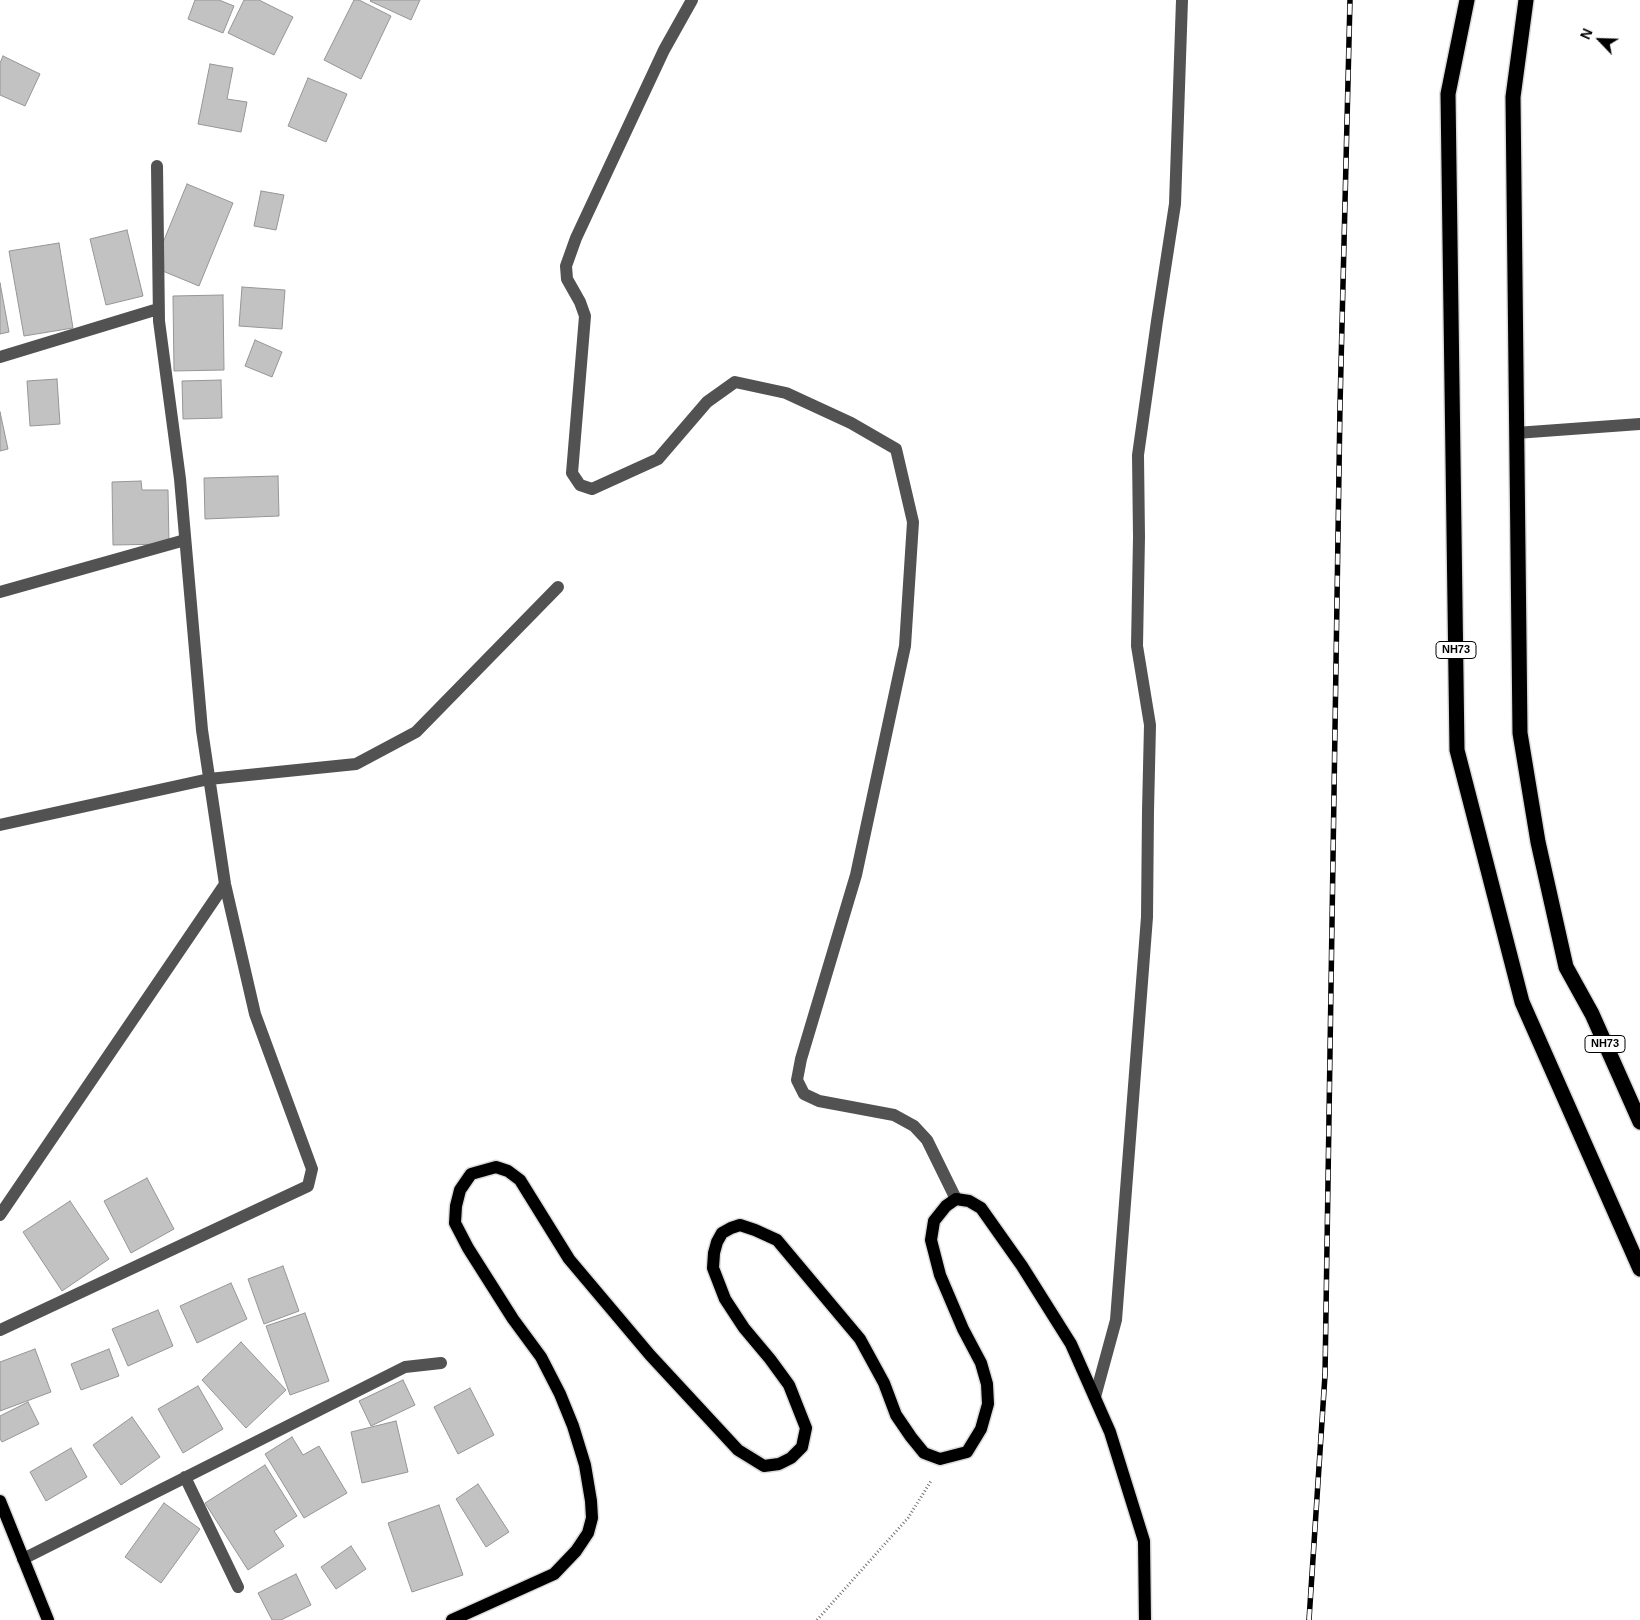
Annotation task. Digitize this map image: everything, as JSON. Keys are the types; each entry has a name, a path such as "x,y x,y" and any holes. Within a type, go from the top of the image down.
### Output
{"highway":[{"name":"NH73","path":"1467,0 1448,94 1457,750 1522,1002 1640,1269"},
{"name":"NH73","path":"1526,0 1512,97 1520,733 1538,842 1566,967 1592,1014 1640,1122"}],"main road":[{"path":"452,1620 554,1574 576,1551 588,1533 592,1518 592,1501 585,1465 573,1426 560,1394 541,1358 513,1319 468,1248 455,1223 456,1206 460,1190 471,1174 496,1166 508,1171 520,1180 569,1259 650,1355 738,1450 764,1466 779,1464 791,1458 802,1447 806,1428 789,1385 744,1328 725,1298 713,1268 714,1253 722,1233 740,1226 755,1230 777,1240 860,1339 884,1383 896,1415 911,1437 924,1453 940,1459 967,1452 981,1430 988,1404 987,1384 981,1363 963,1329 940,1275 931,1240 934,1221 946,1206 956,1199 969,1201 981,1208 1022,1266 1071,1344 1110,1432 1144,1541 1146,1620"},
{"path":"0,1501 48,1620"}],"street":[{"path":"692,0 656,68 576,238 566,266 566,279 580,302 585,316 572,473 580,485 592,490 658,459 707,402 735,382 786,393 851,423 896,449 913,522 905,646 856,876 801,1059 798,1080 804,1094 819,1102 894,1115 914,1126 926,1140 956,1199"},
{"path":"1095,1397 1116,1320 1147,917 1150,725 1137,646 1138,455 1174,204 1182,0"},
{"path":"0,1330 308,1186 312,1169 255,1014 225,884 202,730 180,480 158,321 157,166"},
{"path":"0,357 158,308"},
{"path":"1516,433 1640,424"},
{"path":"0,592 185,540"},
{"path":"0,825 210,779 356,764 416,732 558,587"},
{"path":"0,1216 225,884"},
{"path":"23,1559 405,1367 441,1363"},
{"path":"185,1477 238,1587"}],"path":[{"path":"817,1620 908,1518 930,1483 940,1459"}],"building":[{"path":"195,0 219,0 234,6 223,33 188,19"},
{"path":"244,0 259,0 293,17 274,55 228,33"},
{"path":"354,0 359,0 391,16 361,79 324,60"},
{"path":"371,0 420,0 411,20"},
{"path":"3,56 40,74 25,106 0,95 0,63"},
{"path":"210,64 233,68 227,99 247,102 241,132 198,124"},
{"path":"308,78 347,94 326,142 288,126"},
{"path":"187,184 233,203 199,286 153,267"},
{"path":"261,191 284,195 276,230 254,226"},
{"path":"127,230 143,296 106,305 90,239"},
{"path":"59,243 73,328 24,336 9,251"},
{"path":"0,283 9,332 0,334"},
{"path":"242,287 285,290 282,329 239,326"},
{"path":"223,295 224,370 174,371 173,296"},
{"path":"255,340 282,352 272,377 245,366"},
{"path":"57,379 60,424 30,426 27,381"},
{"path":"221,380 222,418 183,419 182,381"},
{"path":"0,412 8,449 0,451"},
{"path":"278,476 279,516 205,519 204,478"},
{"path":"141,481 142,490 168,490 169,544 113,545 112,482"},
{"path":"147,1178 174,1229 131,1253 104,1201"},
{"path":"70,1201 109,1259 62,1291 23,1232"},
{"path":"283,1266 299,1311 264,1324 248,1279"},
{"path":"231,1283 247,1319 197,1343 180,1306"},
{"path":"158,1310 173,1346 128,1366 112,1329"},
{"path":"305,1313 329,1381 290,1395 266,1326"},
{"path":"241,1342 286,1390 246,1428 202,1380"},
{"path":"35,1349 51,1392 0,1411 0,1362"},
{"path":"109,1349 119,1376 81,1390 71,1364"},
{"path":"403,1380 415,1405 371,1426 359,1401"},
{"path":"198,1386 223,1429 183,1453 158,1409"},
{"path":"470,1388 494,1435 458,1454 434,1407"},
{"path":"28,1402 39,1424 2,1442 0,1439 0,1416"},
{"path":"132,1417 160,1457 121,1485 93,1445"},
{"path":"396,1421 408,1472 362,1483 351,1432"},
{"path":"292,1437 303,1455 319,1446 347,1493 304,1518 265,1454"},
{"path":"71,1448 87,1477 46,1501 30,1472"},
{"path":"265,1465 297,1516 274,1531 284,1546 248,1570 205,1503"},
{"path":"478,1484 509,1532 486,1547 456,1499"},
{"path":"164,1503 200,1529 161,1583 125,1557"},
{"path":"439,1505 463,1575 412,1592 388,1523"},
{"path":"351,1546 366,1569 336,1589 321,1567"},
{"path":"296,1574 311,1605 281,1620 272,1620 258,1593"}],"railway":[{"path":"1309,1620 1325,1375 1340,406 1350,0"}]}
